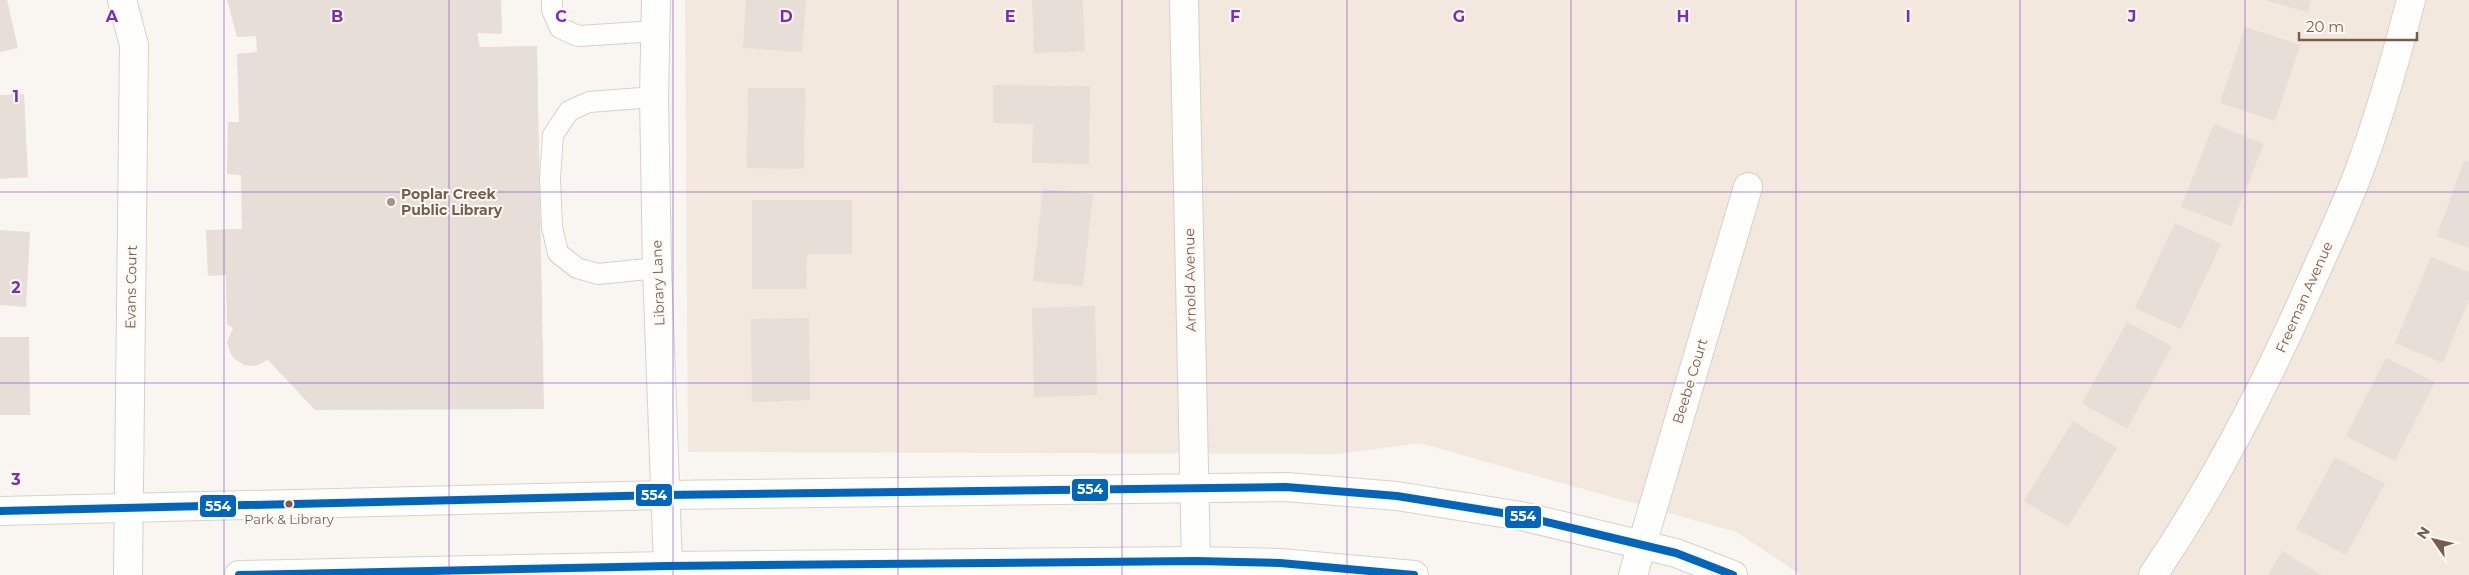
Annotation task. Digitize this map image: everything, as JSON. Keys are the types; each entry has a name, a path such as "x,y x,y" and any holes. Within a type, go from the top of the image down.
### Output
{"street":[{"name":"Evans Court","path":"122,0 134,45 128,575"},
{"name":"Library Lane","path":"656,0 657,31 654,97 657,268 668,571"},
{"name":"Arnold Avenue","path":"1184,0 1196,561"},
{"name":"Freeman Avenue","path":"2154,575 2237,438 2274,366 2358,174 2399,45 2411,0"},
{"name":"Beebe Court","path":"1633,575 1748,187"},
{"path":"0,511 665,495 1286,488 1397,496 1521,516 1676,553 1733,575"},
{"path":"239,575 668,571 1196,561 1280,563 1414,575"}],"lane":[{"path":"552,0 552,10 560,28 578,36 657,31"},
{"path":"654,97 589,102 569,111 553,135 550,178 552,227 558,253 577,268 598,274 657,268"}],"shaded area":[{"path":"685,0 2469,0 2469,575 1801,575 1737,532 1419,443 1337,454 688,452"}],"building":[{"path":"0,0 7,0 18,48 0,52"},
{"name":"Poplar Creek Public Library","path":"227,0 501,0 502,34 477,33 480,47 537,46 544,409 315,410 268,360 255,366 244,365 235,359 230,352 227,342 233,328 227,324 226,275 208,276 206,230 242,229 241,175 227,174 228,122 239,122 237,54 257,52 256,36 237,37"},
{"path":"746,0 806,0 802,52 743,48"},
{"path":"1032,0 1083,0 1085,51 1034,53"},
{"path":"2264,0 2311,0 2308,12"},
{"path":"2245,27 2300,45 2275,121 2220,103"},
{"path":"993,85 1090,86 1089,164 1032,163 1033,124 993,123"},
{"path":"748,88 805,88 804,169 747,168"},
{"path":"24,94 28,177 0,179 0,95"},
{"path":"2214,124 2264,144 2231,226 2181,207"},
{"path":"2464,161 2469,162 2469,248 2437,236"},
{"path":"1043,189 1093,194 1083,286 1033,281"},
{"path":"752,200 852,200 852,254 807,254 806,289 752,289"},
{"path":"2175,223 2221,244 2181,329 2135,308"},
{"path":"0,230 30,232 26,307 0,305"},
{"path":"2431,257 2469,272 2469,299 2443,363 2395,343"},
{"path":"1095,306 1097,395 1034,397 1032,308"},
{"path":"809,318 810,400 752,402 751,319"},
{"path":"2127,322 2172,346 2127,429 2082,403"},
{"path":"0,337 29,337 30,415 0,415"},
{"path":"2386,358 2435,382 2395,461 2346,436"},
{"path":"2073,421 2117,448 2068,527 2024,501"},
{"path":"2335,457 2385,484 2346,555 2296,529"},
{"path":"2282,551 2321,575 2268,575"}],"transit line":[{"name":"554","path":"0,511 665,495 1286,487 1397,496 1521,516 1676,553 1733,575"},
{"name":"554","path":"239,575 668,566 1196,561 1280,563 1414,575"}],"place":[{"name":"Poplar Creek Public Library","path":"391,202"},
{"name":"Park & Library","path":"289,504"}]}
